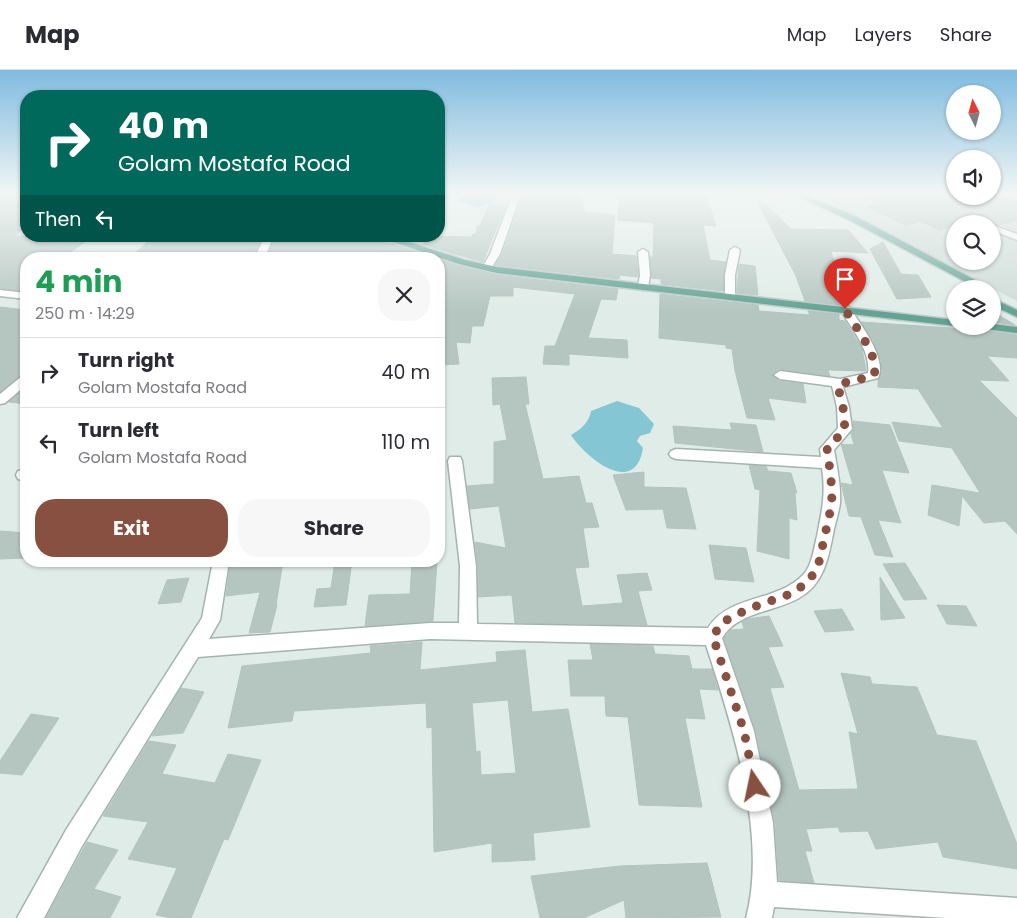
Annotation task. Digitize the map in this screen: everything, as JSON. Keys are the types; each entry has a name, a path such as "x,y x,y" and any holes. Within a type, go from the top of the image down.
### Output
{"main road":[{"path":"864,233 953,280"},
{"path":"880,233 970,280"},
{"path":"401,242 434,252"},
{"path":"445,256 486,268 946,322"},
{"path":"1001,296 1017,304"},
{"path":"1001,305 1017,314"},
{"path":"1001,328 1017,330"}],"street":[{"path":"486,268 496,254 503,233"},
{"path":"730,296 730,275 735,250"},
{"path":"643,252 645,275 643,286"},
{"path":"0,293 20,295"},
{"path":"780,376 840,383 851,382 874,375 876,368 870,352 845,309"},
{"path":"759,918 765,894 762,823 744,731 713,637 721,623 748,609 793,593 810,580 819,562 832,503 830,463 827,448 845,430 843,407 838,387 840,383"},
{"path":"0,400 20,385"},
{"path":"676,454 830,463"},
{"path":"455,461 468,566 468,632"},
{"path":"30,918 74,838 210,620 220,567"},
{"path":"192,649 430,631 713,637"},
{"path":"765,894 1017,910"}],"shaded area":[{"path":"883,233 946,233 946,265"},
{"path":"1001,233 1017,233 1017,301 1001,293 1001,280 976,280 956,270 1001,270"}],"water":[{"path":"617,401 639,408 654,424 650,433 640,436 637,441 643,448 638,463 630,470 621,472 610,469 587,454 571,435 584,425 591,411"}],"building":[{"path":"0,233 18,233 14,236 20,236 20,242 85,242 71,252 20,252 20,291 0,288"},
{"path":"495,233 483,262 423,245 424,242 445,242 445,236 472,237 473,234"},
{"path":"510,233 614,233 612,254 636,256 638,277 620,275 619,279 495,265 502,255"},
{"path":"654,233 705,233 710,260 726,262 723,291 661,284 661,279 651,278 650,257 653,257"},
{"path":"773,233 850,233 868,253 831,251 845,302 839,303 839,305 805,301 796,276"},
{"path":"147,242 260,242 255,252 136,252"},
{"path":"273,242 382,242 417,252 269,252"},
{"path":"883,242 901,274 918,275 931,297 897,299 870,249"},
{"path":"445,261 497,275 618,289 616,300 601,299 588,338 627,340 628,358 569,354 569,365 543,364 545,346 555,346 575,294 513,287 513,296 490,296 483,326 472,326 470,343 456,342 459,364 445,365"},
{"path":"739,264 755,266 758,295 737,293"},
{"path":"660,294 758,305 759,311 810,315 808,311 839,314 839,320 845,321 862,348 866,371 828,370 830,376 779,369 772,374 779,381 803,384 806,403 768,398 775,420 747,418 735,371 732,349 726,348 726,345 659,338"},
{"path":"0,307 20,309 20,376 0,392"},
{"path":"1001,316 1015,325 1001,323"},
{"path":"861,322 946,328 946,335 1001,335 1001,333 1017,335 1017,358 987,356 1009,381 979,380 1017,418 1017,534 1005,521 984,523 962,496 959,526 928,515 932,485 980,493 952,448 899,441 892,422 943,428 918,389 878,387 878,380 882,371 881,360 873,340"},
{"path":"526,377 529,404 525,404 543,479 579,476 586,503 592,503 599,527 583,528 589,567 575,568 582,606 623,603 617,575 647,573 652,590 638,591 647,625 515,623 512,595 478,597 478,566 475,542 506,548 499,506 470,509 467,486 494,484 494,442 507,440 500,404 493,405 492,378"},
{"path":"20,392 20,403 9,402"},
{"path":"853,421 890,425 909,473 882,470 901,523 878,520 893,557 875,555 861,517 849,516 841,483 853,485 841,444 854,445 851,434 854,429"},
{"path":"730,423 756,425 763,452 675,443 673,426 732,430"},
{"path":"749,465 766,466 768,471 791,473 797,493 795,492 797,520 789,518 789,559 757,551 760,490 755,489"},
{"path":"644,472 644,487 686,488 696,529 667,528 663,509 626,510 613,475"},
{"path":"0,531 20,533 20,558 0,559"},
{"path":"709,545 746,548 754,582 715,579"},
{"path":"905,563 927,599 904,600 883,564"},
{"path":"230,567 282,567 277,605 270,632 249,633 260,592 226,596"},
{"path":"334,567 351,567 346,605 314,607 317,589 331,588"},
{"path":"412,567 437,567 433,621 365,626 369,595 410,594"},
{"path":"880,577 905,618 881,620"},
{"path":"189,578 181,602 158,604 167,580"},
{"path":"937,605 966,606 977,626 947,624"},
{"path":"842,609 854,630 825,632 814,611"},
{"path":"769,616 783,646 768,647 784,687 770,688 799,790 858,789 849,732 858,734 841,673 870,677 872,684 917,687 937,735 976,741 1017,844 1017,869 943,857 938,842 876,849 868,831 840,832 838,827 806,829 812,851 805,851 814,883 779,880 775,823 756,731 724,638 731,630 744,629 742,622 747,619"},
{"path":"422,642 420,670 497,662 496,652 525,650 532,712 568,709 590,827 533,833 535,860 492,862 492,843 434,852 432,727 427,728 426,703 294,711 292,721 228,728 242,666 371,653 370,646","holes":["508,700 516,773 481,775 480,751 476,752 472,703"]},
{"path":"590,644 653,646 655,654 689,656 692,669 712,669 718,690 699,689 705,719 685,718 702,807 639,805 628,717 606,716 605,696 571,696 568,660 593,660"},
{"path":"181,688 204,692 183,733 152,736"},
{"path":"31,714 59,718 22,775 0,773 0,761"},
{"path":"149,741 176,745 162,774 215,783 228,754 261,760 228,840 224,839 191,918 171,918 156,915 177,868 128,859 148,822 103,816"},
{"path":"87,842 118,850 94,889 121,897 110,918 46,918"},
{"path":"707,863 721,917 626,918 624,900 584,918 540,918 531,876 620,866"}],"route":[{"path":"755,786 744,731 713,637 721,623 748,609 793,593 810,580 819,562 832,503 830,463 827,448 845,430 843,407 838,387 840,383 851,382 874,375 876,368 870,352 845,309"}]}
